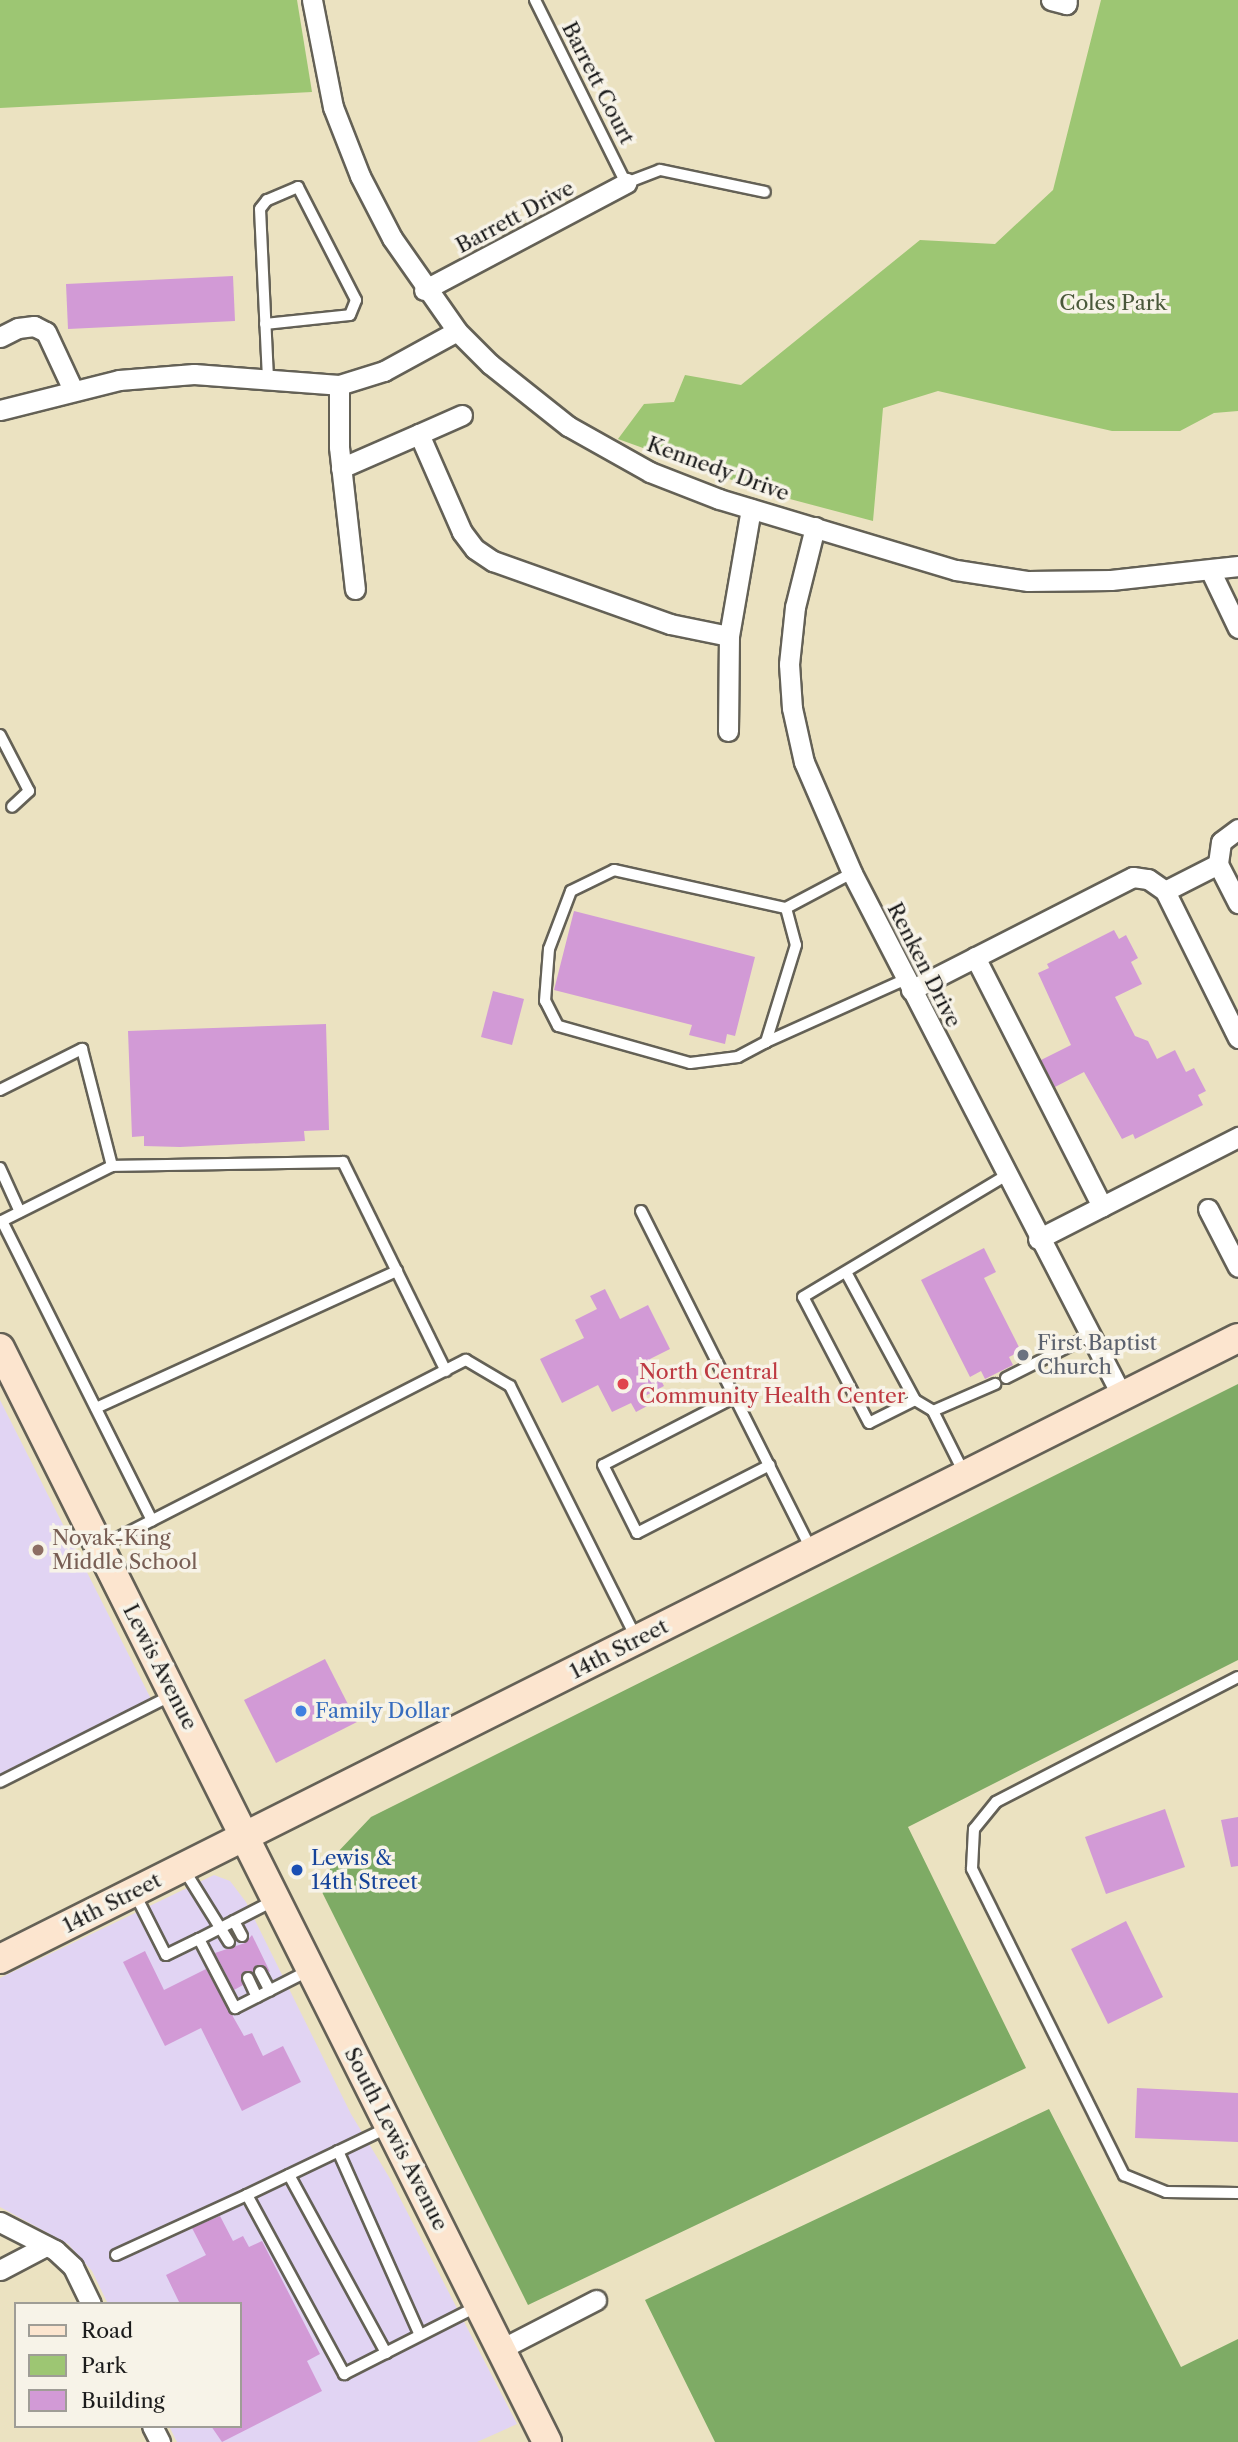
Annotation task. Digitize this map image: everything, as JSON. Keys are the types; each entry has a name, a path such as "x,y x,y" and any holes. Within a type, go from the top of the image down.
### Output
{"street":[{"name":"Kennedy Drive","path":"312,0 333,107 360,176 424,290 457,331 490,364 568,426 650,472 751,509 956,570 1028,581 1210,572 1238,566"},
{"path":"1051,0 1066,4 1067,0"},
{"name":"Barrett Drive","path":"424,290 626,183"},
{"path":"0,337 18,328 34,326 46,332 73,390"},
{"path":"0,410 119,380 194,373 339,384 384,371 457,331"},
{"path":"339,384 341,468 355,589"},
{"path":"341,468 462,415"},
{"path":"419,434 462,532 475,549 493,561 670,624 729,636"},
{"path":"729,731 729,636 751,509"},
{"name":"Renken Drive","path":"815,527 795,607 789,664 792,708 804,762 852,873 1038,1239 1122,1396"},
{"path":"1210,572 1238,628"},
{"path":"1238,829 1221,842 1218,864 1238,903"},
{"path":"1165,891 1218,864"},
{"path":"908,984 975,957 1133,877 1148,879 1165,891 1238,1038"},
{"path":"975,957 1102,1206"},
{"path":"1038,1239 1238,1137"},
{"path":"1208,1209 1238,1267"},
{"name":"14th Street","path":"0,1959 1238,1338"},
{"name":"Lewis Avenue","path":"0,1348 244,1837"},
{"name":"South Lewis Avenue","path":"244,1837 547,2442"},
{"path":"0,2221 46,2246 73,2267 90,2302"},
{"path":"0,2270 46,2246"},
{"path":"501,2349 596,2300"}],"lane":[{"name":"Barrett Court","path":"535,0 626,183"},
{"path":"626,183 660,170 765,192"},
{"path":"265,324 350,315 356,300 298,187 276,194 260,209 265,324 268,380"},
{"path":"0,735 29,791 12,807"},
{"path":"852,873 786,908 614,870 570,891 549,949 545,1001 558,1026 690,1063 738,1057 766,1041 908,984"},
{"path":"766,1041 796,945 786,908"},
{"path":"0,1090 82,1049 112,1166"},
{"path":"152,1520 1,1221 112,1166 343,1162 446,1371"},
{"path":"0,1168 20,1212"},
{"path":"915,1400 869,1423 803,1297 847,1274 1007,1175"},
{"path":"641,1211 812,1551"},
{"path":"96,1408 397,1270"},
{"path":"847,1274 915,1400 933,1411 965,1475"},
{"path":"1006,1378 1091,1335"},
{"path":"99,1547 466,1360 509,1386 637,1640"},
{"path":"933,1411 995,1384"},
{"path":"735,1397 603,1465 637,1533 770,1465"},
{"path":"1238,1677 996,1802 974,1829 972,1869 1124,2175 1167,2192 1238,2193"},
{"path":"0,1782 174,1694"},
{"path":"183,1867 198,1899 229,1942"},
{"path":"134,1892 166,1955 275,1899"},
{"path":"234,1921 242,1936"},
{"path":"199,1939 235,2008 311,1970"},
{"path":"260,1972 270,1991"},
{"path":"248,1978 257,1997"},
{"path":"116,2255 389,2127"},
{"path":"338,2151 421,2336"},
{"path":"289,2175 386,2353"},
{"path":"247,2195 344,2374 479,2305"}],"shaded area":[{"name":"Novak-King Middle School","path":"0,1400 151,1699 0,1775"},
{"path":"214,1875 230,1881 246,1902 351,2114 389,2177 517,2424 477,2442 177,2442 170,2428 242,2428 242,2302 107,2302 92,2271 68,2244 0,2207 0,1978"}],"green space":[{"path":"0,0 297,0 312,92 0,108"},
{"name":"Coles Park","path":"1101,0 1238,0 1238,411 1214,413 1180,431 1112,431 938,391 883,408 873,521 771,494 618,439 644,404 674,402 685,375 741,385 920,240 995,244 1053,190"},
{"path":"1238,1384 1238,1660 908,1827 1026,2068 528,2305 322,1892 335,1855 371,1817"},
{"path":"1049,2109 1181,2367 1238,2339 1238,2442 715,2442 645,2300"}],"building":[{"path":"233,276 235,321 68,329 66,284"},
{"path":"574,911 755,957 735,1036 727,1034 725,1044 689,1035 692,1025 554,990"},
{"path":"1114,930 1119,939 1126,935 1138,958 1131,962 1142,984 1115,997 1135,1036 1148,1041 1157,1059 1175,1050 1186,1072 1194,1068 1206,1091 1198,1095 1203,1105 1135,1139 1133,1134 1122,1139 1084,1072 1055,1087 1041,1060 1071,1045 1038,973 1049,968 1047,964"},
{"path":"493,991 524,999 512,1045 481,1037"},
{"path":"326,1024 329,1130 304,1131 305,1141 180,1147 144,1146 144,1136 132,1137 128,1031"},
{"path":"984,1248 996,1272 984,1278 1021,1351 1009,1357 1013,1365 985,1379 981,1371 970,1377 921,1280"},
{"path":"605,1289 620,1319 648,1305 670,1349 650,1359 664,1386 645,1396 649,1405 636,1412 631,1403 612,1412 598,1385 562,1403 540,1359 584,1338 575,1320 597,1309 590,1296"},
{"name":"Family Dollar","path":"325,1659 357,1722 276,1763 244,1700"},
{"path":"1165,1809 1185,1867 1106,1894 1085,1837"},
{"path":"1238,1817 1238,1866 1231,1867 1221,1820"},
{"path":"1126,1921 1163,1997 1108,2024 1071,1949"},
{"path":"252,1935 270,1972 257,1965 253,1972 242,1973 243,1985 234,1990 215,1953 245,1943"},
{"path":"145,1951 164,1990 206,1969 244,2036 252,2033 263,2056 283,2046 301,2082 242,2111 201,2028 165,2046 123,1962"},
{"path":"1137,2088 1238,2093 1238,2142 1135,2138"},
{"path":"220,2216 233,2241 243,2236 249,2247 262,2241 320,2354 307,2361 322,2391 222,2442 212,2428 242,2428 242,2302 179,2302 166,2275 206,2255 192,2228"}],"place":[{"name":"First Baptist Church","path":"1023,1355"},
{"name":"North Central Community Health Center","path":"623,1384"},
{"name":"Novak-King Middle School","path":"38,1550"},
{"name":"Family Dollar","path":"301,1711"},
{"name":"Lewis & 14th Street","path":"297,1870"}]}
